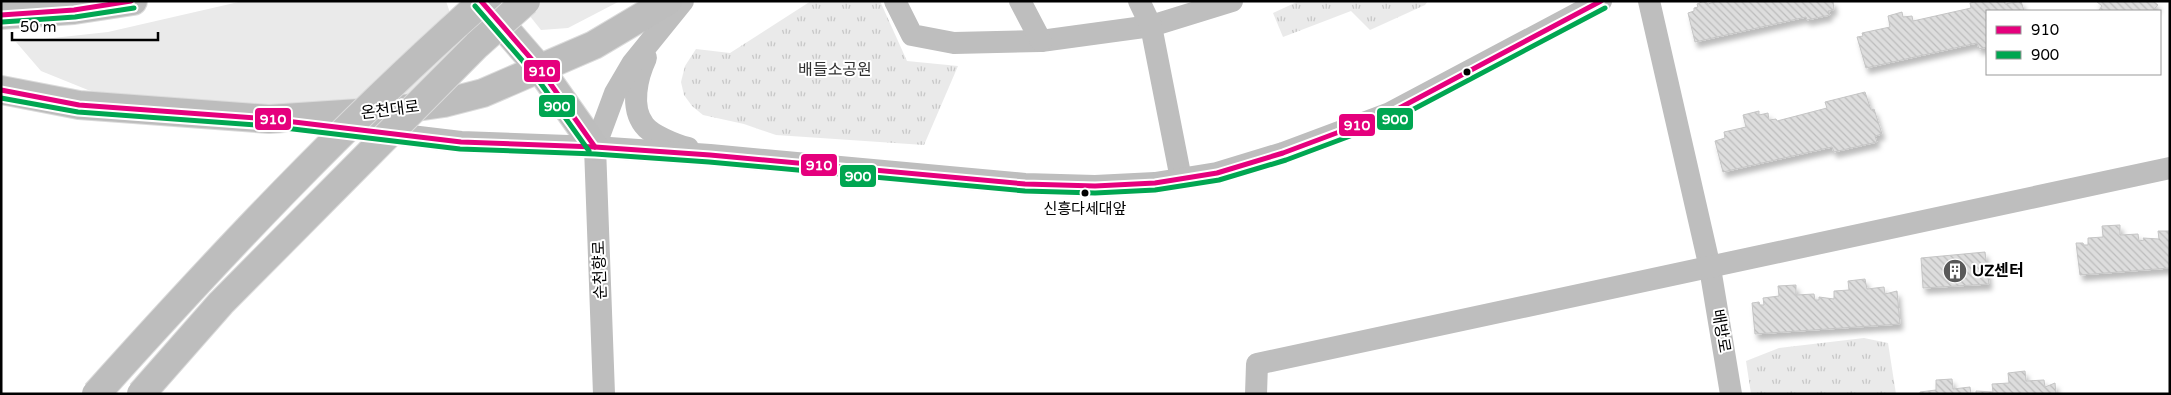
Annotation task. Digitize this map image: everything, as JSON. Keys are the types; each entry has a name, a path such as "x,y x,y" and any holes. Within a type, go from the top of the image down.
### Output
{"main road":[{"path":"1,15 74,10 133,1"},
{"path":"96,394 291,183 399,76 482,1 540,69 595,147"},
{"path":"141,394 221,303 478,45 526,1"},
{"name":"온천대로","path":"1,90 79,105 269,120 390,111 444,103 483,92 594,45 668,1"}],"street":[{"path":"595,147 615,93 632,64 683,1"},
{"path":"894,1 912,35 954,42 1041,41 1151,26 1232,1"},
{"path":"1020,1 1041,41"},
{"path":"1139,1 1151,26 1181,179"},
{"path":"269,120 461,142 595,147 710,155 1025,184 1095,186 1154,183 1218,173 1390,113 1601,1"},
{"name":"배방로","path":"1649,1 1710,268 1731,394"},
{"path":"659,33 644,62 637,89 636,108 644,126 673,144 710,155"},
{"name":"순천향로","path":"595,147 604,394"},
{"path":"1256,394 1257,364 2170,168"}],"green space":[{"path":"243,1 446,1 464,54 439,90 277,106 127,100 88,90 41,71 16,42 108,32"},
{"path":"518,1 620,1 568,28 541,30"},
{"name":"배들소공원","path":"811,1 880,1 907,61 958,66 924,145 776,135 744,124 703,115 692,106 684,95 681,82 685,66 696,49 730,53"},
{"path":"1299,1 1428,1 1425,5 1370,30 1351,11 1283,37 1273,13"},
{"path":"1864,338 1888,343 1896,394 1751,394 1746,361 1779,348"}],"building":[{"path":"1704,1 1708,4 1717,1 1833,1 1834,10 1828,11 1830,15 1807,20 1806,17 1695,42 1688,13 1694,11 1694,8 1698,7 1697,4"},
{"path":"2005,1 2005,4 2021,1 2024,10 1986,10 1986,47 1979,49 1977,43 1866,68 1857,37 1863,36 1862,33 1890,27 1888,16 1902,12 1903,17 1912,16 1913,21 1971,8 1970,3"},
{"path":"2096,1 2153,1 2158,5 2153,10 2099,10 2102,6"},
{"path":"1865,92 1871,110 1874,109 1882,134 1875,136 1877,142 1834,152 1832,147 1723,172 1715,141 1725,138 1724,132 1746,127 1743,115 1759,111 1759,115 1768,113 1769,120 1776,119 1777,121 1827,108 1825,102"},
{"path":"2120,225 2120,235 2138,234 2139,241 2144,240 2143,238 2159,239 2158,231 2170,231 2170,268 2080,275 2076,243 2088,245 2088,238 2103,237 2102,226"},
{"name":"UZ센터","path":"1985,252 1989,284 1923,288 1921,258"},
{"path":"1865,279 1867,289 1884,287 1885,294 1897,291 1900,324 1755,334 1752,303 1759,302 1760,305 1764,305 1763,298 1779,296 1778,286 1796,285 1796,295 1814,294 1815,300 1819,300 1819,297 1834,299 1834,291 1849,290 1848,281"},
{"path":"2025,371 2026,381 2044,380 2045,387 2055,383 2056,394 1976,394 1976,391 1993,392 1992,384 2009,383 2008,373"},
{"path":"1952,379 1953,389 1970,387 1971,394 1920,394 1920,392 1936,390 1936,380"}],"transit line":[{"name":"910","path":"1,15 74,10 131,1"},
{"name":"910","path":"481,1 540,69 595,147"},
{"name":"910","path":"1,90 79,105 269,119 461,142 595,147 710,155 1025,184 1095,186 1155,183 1217,173 1283,153 1390,113 1601,1"},
{"name":"900","path":"475,6 534,74 589,151"},
{"name":"900","path":"2,22 75,17 134,8"},
{"name":"900","path":"1,98 78,112 268,126 460,149 595,154 709,162 1025,191 1095,193 1155,190 1219,180 1286,160 1393,120 1605,8"}],"place":[{"name":"신흥다세대앞","path":"1085,193"},
{"name":"UZ센터","path":"1955,271"}]}
